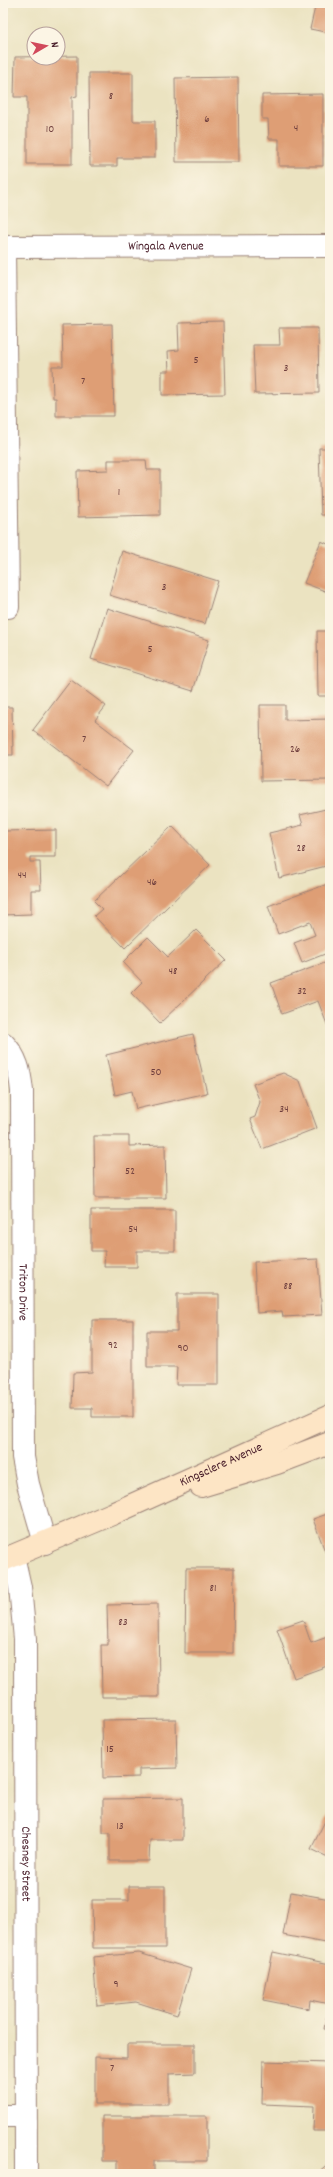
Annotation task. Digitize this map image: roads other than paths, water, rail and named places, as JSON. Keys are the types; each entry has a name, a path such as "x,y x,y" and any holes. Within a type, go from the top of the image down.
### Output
{"main road":[{"name":"Kingsclere Avenue","path":"8,1558 112,1514 330,1416"},
{"name":"Kingsclere Avenue","path":"112,1514 277,1463 330,1443"}],"street":[{"name":"Wingala Avenue","path":"3,247 330,246"},
{"path":"3,247 8,607"},
{"name":"Triton Drive","path":"3,1043 15,1057 20,1074 22,1091 23,1457 28,1484 45,1543"},
{"name":"Chesney Street","path":"8,1558 20,1587 25,1639 26,2174"},
{"path":"3,2116 25,2116"}]}
